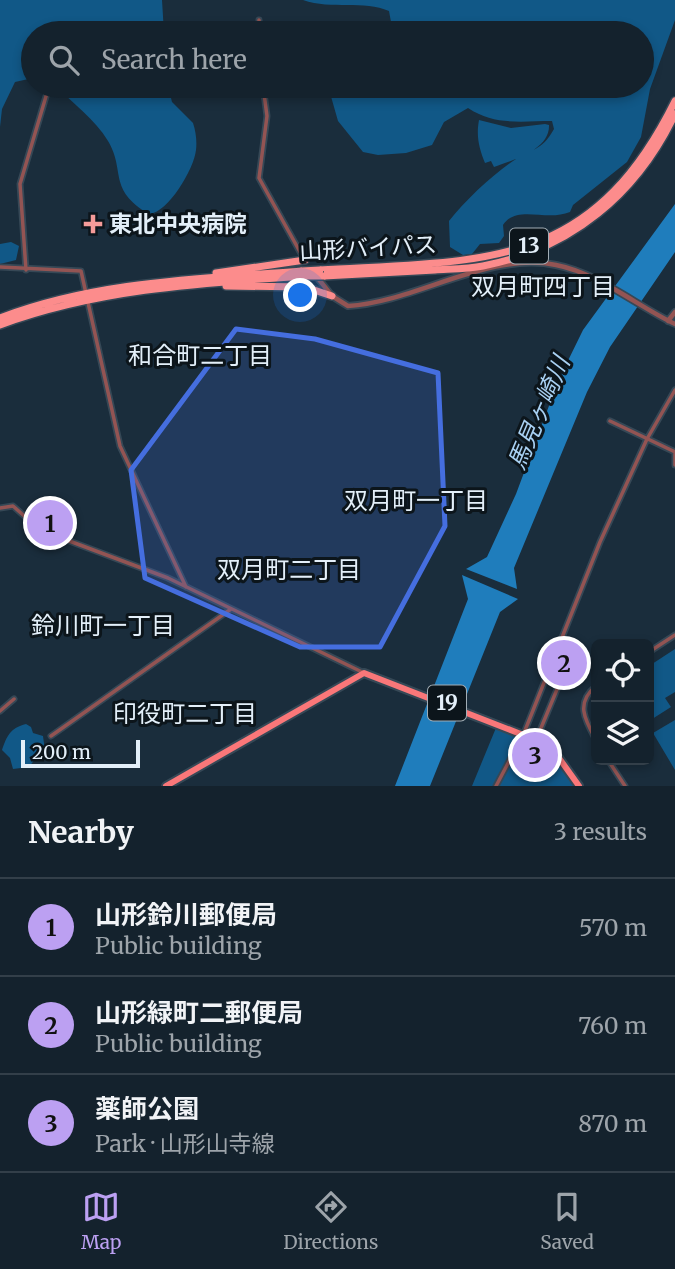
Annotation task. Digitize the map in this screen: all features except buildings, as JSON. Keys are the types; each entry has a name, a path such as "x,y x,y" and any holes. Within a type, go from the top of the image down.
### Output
{"highway":[{"name":"山形バイパス","path":"322,273 478,260 533,245 577,223 623,184 645,156 675,101"},
{"name":"山形バイパス","path":"0,318 85,297 175,283 322,273 482,267 536,250 581,228 620,195 650,158 675,114"},
{"path":"175,283 305,260"},
{"path":"175,283 305,287 332,296"},
{"name":"山形バイパス","path":"0,325 85,297"}],"main road":[{"name":"19","path":"364,673 524,733 559,758 579,786"},
{"path":"166,786 364,673"}],"street":[{"path":"26,270 20,184 46,98"},
{"path":"265,98 267,116 259,178 305,260 332,296 348,306 403,296 484,271 536,263 556,265 588,278 675,324"},
{"path":"0,267 80,271 120,446 186,587"},
{"path":"668,321 675,313"},
{"path":"496,786 524,733 600,542 647,439 675,390"},
{"path":"610,421 675,453 675,465"},
{"path":"0,508 13,506 40,530 186,587 364,673"},
{"path":"51,736 231,609"},
{"path":"654,649 675,635"},
{"path":"536,740 558,687"},
{"path":"591,691 585,698 582,711 591,730"},
{"path":"0,712 14,699"},
{"path":"611,765 625,786"}],"highlighted area":[{"path":"236,329 315,339 438,373 445,526 380,647 300,647 145,578 131,470"}],"shaded area":[{"path":"0,0 162,0 163,21 21,21 21,81 15,82 2,109 0,127"},
{"path":"303,0 675,0 675,20 654,78 654,21 391,21 389,11 379,8"},
{"path":"68,98 171,98 193,123 196,136 194,158 179,189 164,206 149,214 127,196 122,188 108,141"},
{"path":"331,98 648,98 641,137 627,162 573,205 570,212 561,215 516,216 503,225 504,236 499,243 480,244 472,254 463,255 450,247 449,221 496,174 545,142 554,129 552,121 499,120 488,118 468,108 444,122 432,145 406,153 378,155 363,152 338,121"},
{"path":"479,120 511,128 545,124 549,125 548,134 544,141 529,153 494,167 491,161 485,163 481,152"},
{"path":"675,204 675,252 610,347 587,392 514,568 517,589 466,569 487,557 516,494 559,379 583,330"},
{"path":"11,242 19,246 16,260 0,264 0,244"},
{"path":"462,575 518,599 500,612 430,786 395,786 468,599"},
{"path":"675,649 675,692 665,698 671,707 654,718 654,702 654,663"},
{"path":"675,720 675,770 654,735"},
{"path":"498,723 550,749 579,786 472,786"},
{"path":"26,724 31,727 33,733 43,736 46,758 38,755 29,767 13,769 10,758 2,750 10,733"}],"place":[{"name":"東北中央病院","path":"93,224"},
{"name":"山形鈴川郵便局","path":"50,523"},
{"name":"山形緑町二郵便局","path":"564,663"},
{"name":"薬師公園","path":"535,755"}],"district":[{"name":"双月町四丁目","path":"543,287"},
{"name":"和合町二丁目","path":"200,356"},
{"name":"双月町一丁目","path":"416,501"},
{"name":"双月町二丁目","path":"289,570"},
{"name":"鈴川町一丁目","path":"103,626"},
{"name":"印役町二丁目","path":"185,714"}],"water label":[{"name":"馬見ヶ崎川","path":"539,413"}]}
